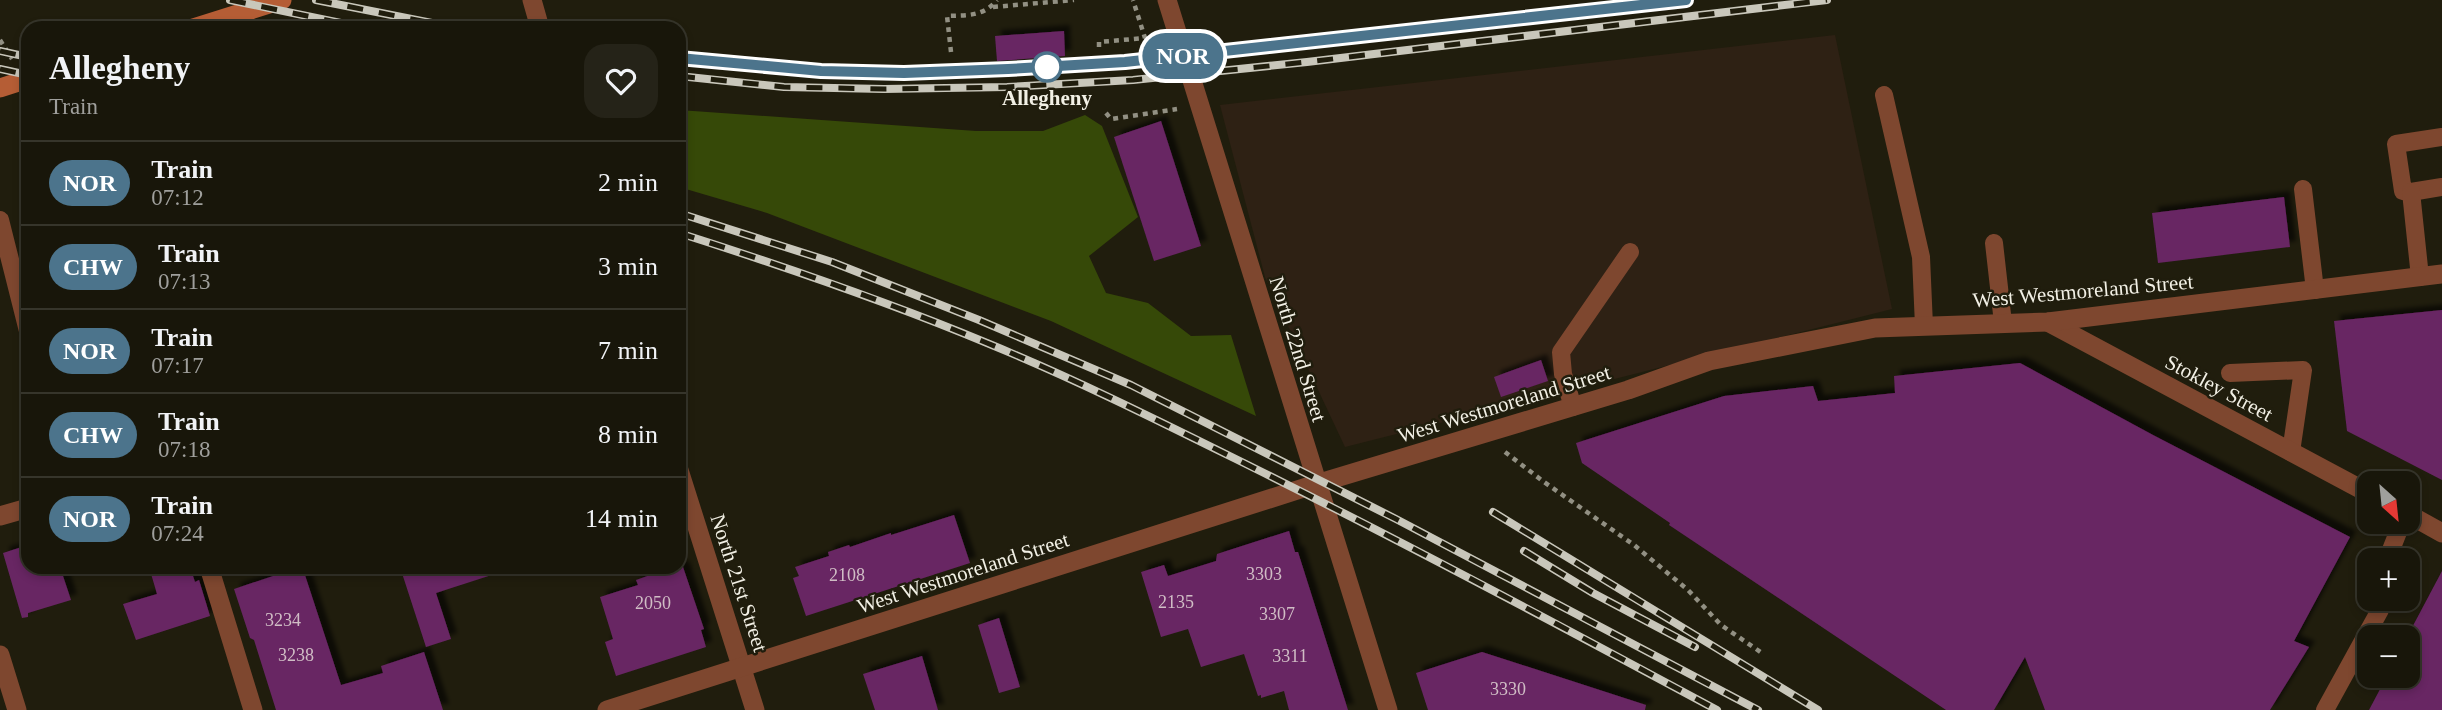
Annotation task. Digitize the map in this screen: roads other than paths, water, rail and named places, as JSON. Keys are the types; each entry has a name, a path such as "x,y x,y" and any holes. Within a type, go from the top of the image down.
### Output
{"main road":[{"path":"215,21 282,0"},
{"path":"0,88 21,81"}],"street":[{"path":"531,0 538,21"},
{"name":"North 22nd Street","path":"1167,0 1388,710"},
{"name":"West Westmoreland Street","path":"607,710 1316,484 1573,407 1709,361 1875,328 2048,322 2442,274"},
{"name":"Stokley Street","path":"2048,322 2357,487"},
{"name":"North 21st Street","path":"686,492 755,710"},
{"path":"0,516 21,510"},
{"path":"2420,521 2442,533"},
{"path":"211,574 253,710"},
{"path":"0,655 17,710"}],"lane":[{"path":"1884,95 1921,257 1924,326"},
{"path":"2442,137 2396,144 2403,191 2442,187"},
{"path":"2303,189 2315,290"},
{"path":"2411,192 2420,277"},
{"path":"0,220 21,303"},
{"path":"1994,243 2003,323"},
{"path":"1573,407 1563,374 1561,352 1630,252"},
{"path":"2230,373 2303,370 2291,452"},
{"path":"2325,710 2379,611"}],"railway":[{"path":"230,0 331,21"},
{"path":"316,0 422,21"},
{"path":"686,59 821,71 904,73 1008,69 1124,62 1686,0"},
{"path":"686,77 784,87 884,89 1007,87 1133,80 1827,0"},
{"path":"0,51 21,56"},
{"path":"0,69 21,74"},
{"path":"686,215 832,262 979,320 1131,385 1396,519 1758,710"},
{"path":"686,235 796,271 911,313 1090,388 1374,528 1717,710"},
{"path":"1493,512 1818,710"},
{"path":"1524,551 1593,593 1695,647"}],"train":[{"name":"NOR","path":"686,59 821,71 904,73 1008,69 1125,62 1686,0"}],"place":[{"name":"Allegheny","path":"1047,67"}]}
